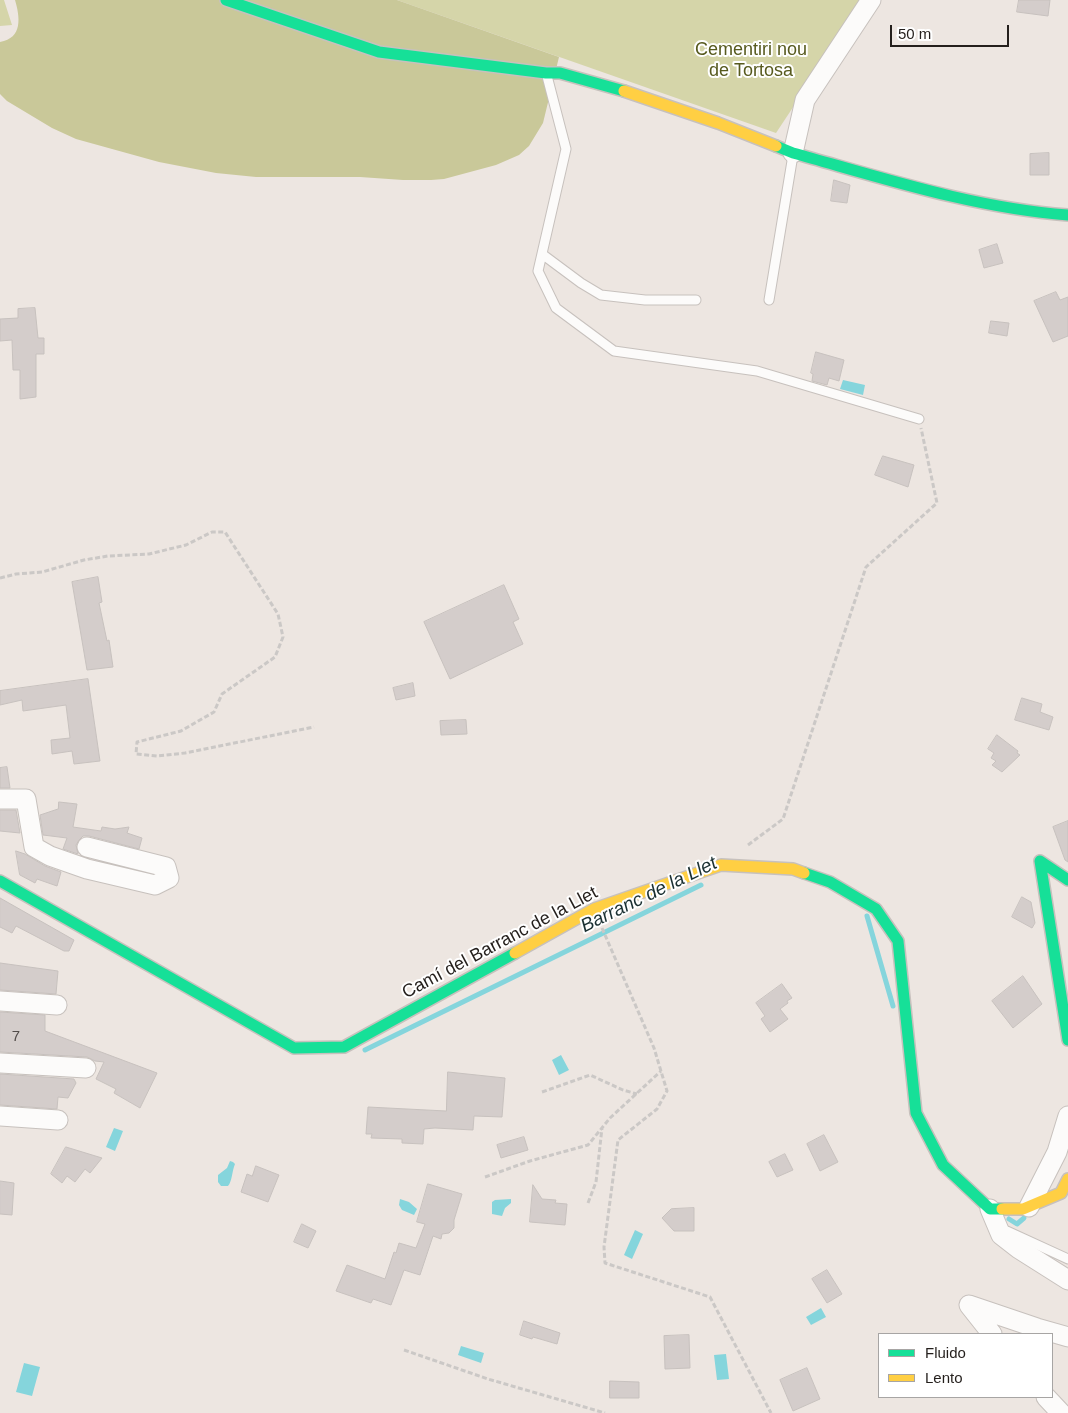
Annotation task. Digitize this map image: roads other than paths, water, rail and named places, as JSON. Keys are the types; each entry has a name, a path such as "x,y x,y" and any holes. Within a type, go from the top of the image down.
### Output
{"street":[{"path":"228,0 380,52 560,74 626,92 718,123 793,153 935,193 1042,213 1068,215"},
{"path":"793,153 805,100 871,0"},
{"path":"0,799 26,799 34,847 50,856 87,869 155,885 169,878 166,867 86,847"},
{"path":"1068,880 1040,861 1068,1040"},
{"name":"Camí del Barranc de la Llet","path":"0,881 294,1048 344,1047 594,909 722,865 793,869 830,882 876,909 898,941 916,1113 943,1165 990,1209"},
{"path":"0,1001 56,1005"},
{"path":"0,1062 86,1068"},
{"path":"0,1116 58,1120"},
{"path":"1029,1207 1057,1152 1068,1116"},
{"path":"1068,1179 1061,1193 1029,1207 1023,1209 990,1209 1001,1236 1068,1280"},
{"path":"991,1333 969,1305 1068,1337"},
{"path":"1047,1398 1061,1413"}],"lane":[{"path":"546,73 566,149 538,271 556,308 614,351 757,371 919,419"},
{"path":"769,300 793,153"},
{"path":"542,254 581,284 601,295 645,300 696,300"},
{"path":"990,1209 1006,1230 1068,1259"}],"water":[{"path":"843,380 865,385 863,395 840,389"},
{"path":"561,1055 569,1070 559,1075 552,1060"},
{"path":"114,1128 123,1131 115,1151 106,1147"},
{"path":"230,1161 235,1164 230,1182 228,1186 221,1186 218,1182 218,1175 227,1168"},
{"path":"400,1199 409,1202 417,1209 414,1215 402,1210 399,1205"},
{"path":"511,1199 511,1203 505,1208 502,1216 492,1214 492,1202 495,1200"},
{"path":"635,1230 643,1234 632,1259 624,1255"},
{"path":"821,1308 826,1317 811,1325 806,1317"},
{"path":"461,1346 484,1353 481,1363 458,1355"},
{"path":"726,1354 729,1379 717,1380 714,1355"},
{"path":"24,1363 40,1367 32,1396 16,1392"}],"waterway":[{"name":"Barranc de la Llet","path":"365,1050 701,885"},
{"name":"Barranc de la Llet","path":"867,916 893,1006"},
{"name":"Barranc de la Llet","path":"1009,1219 1017,1224 1024,1218"}],"park label":[{"name":"Cementiri nou de Tortosa","path":"751,60"}]}
